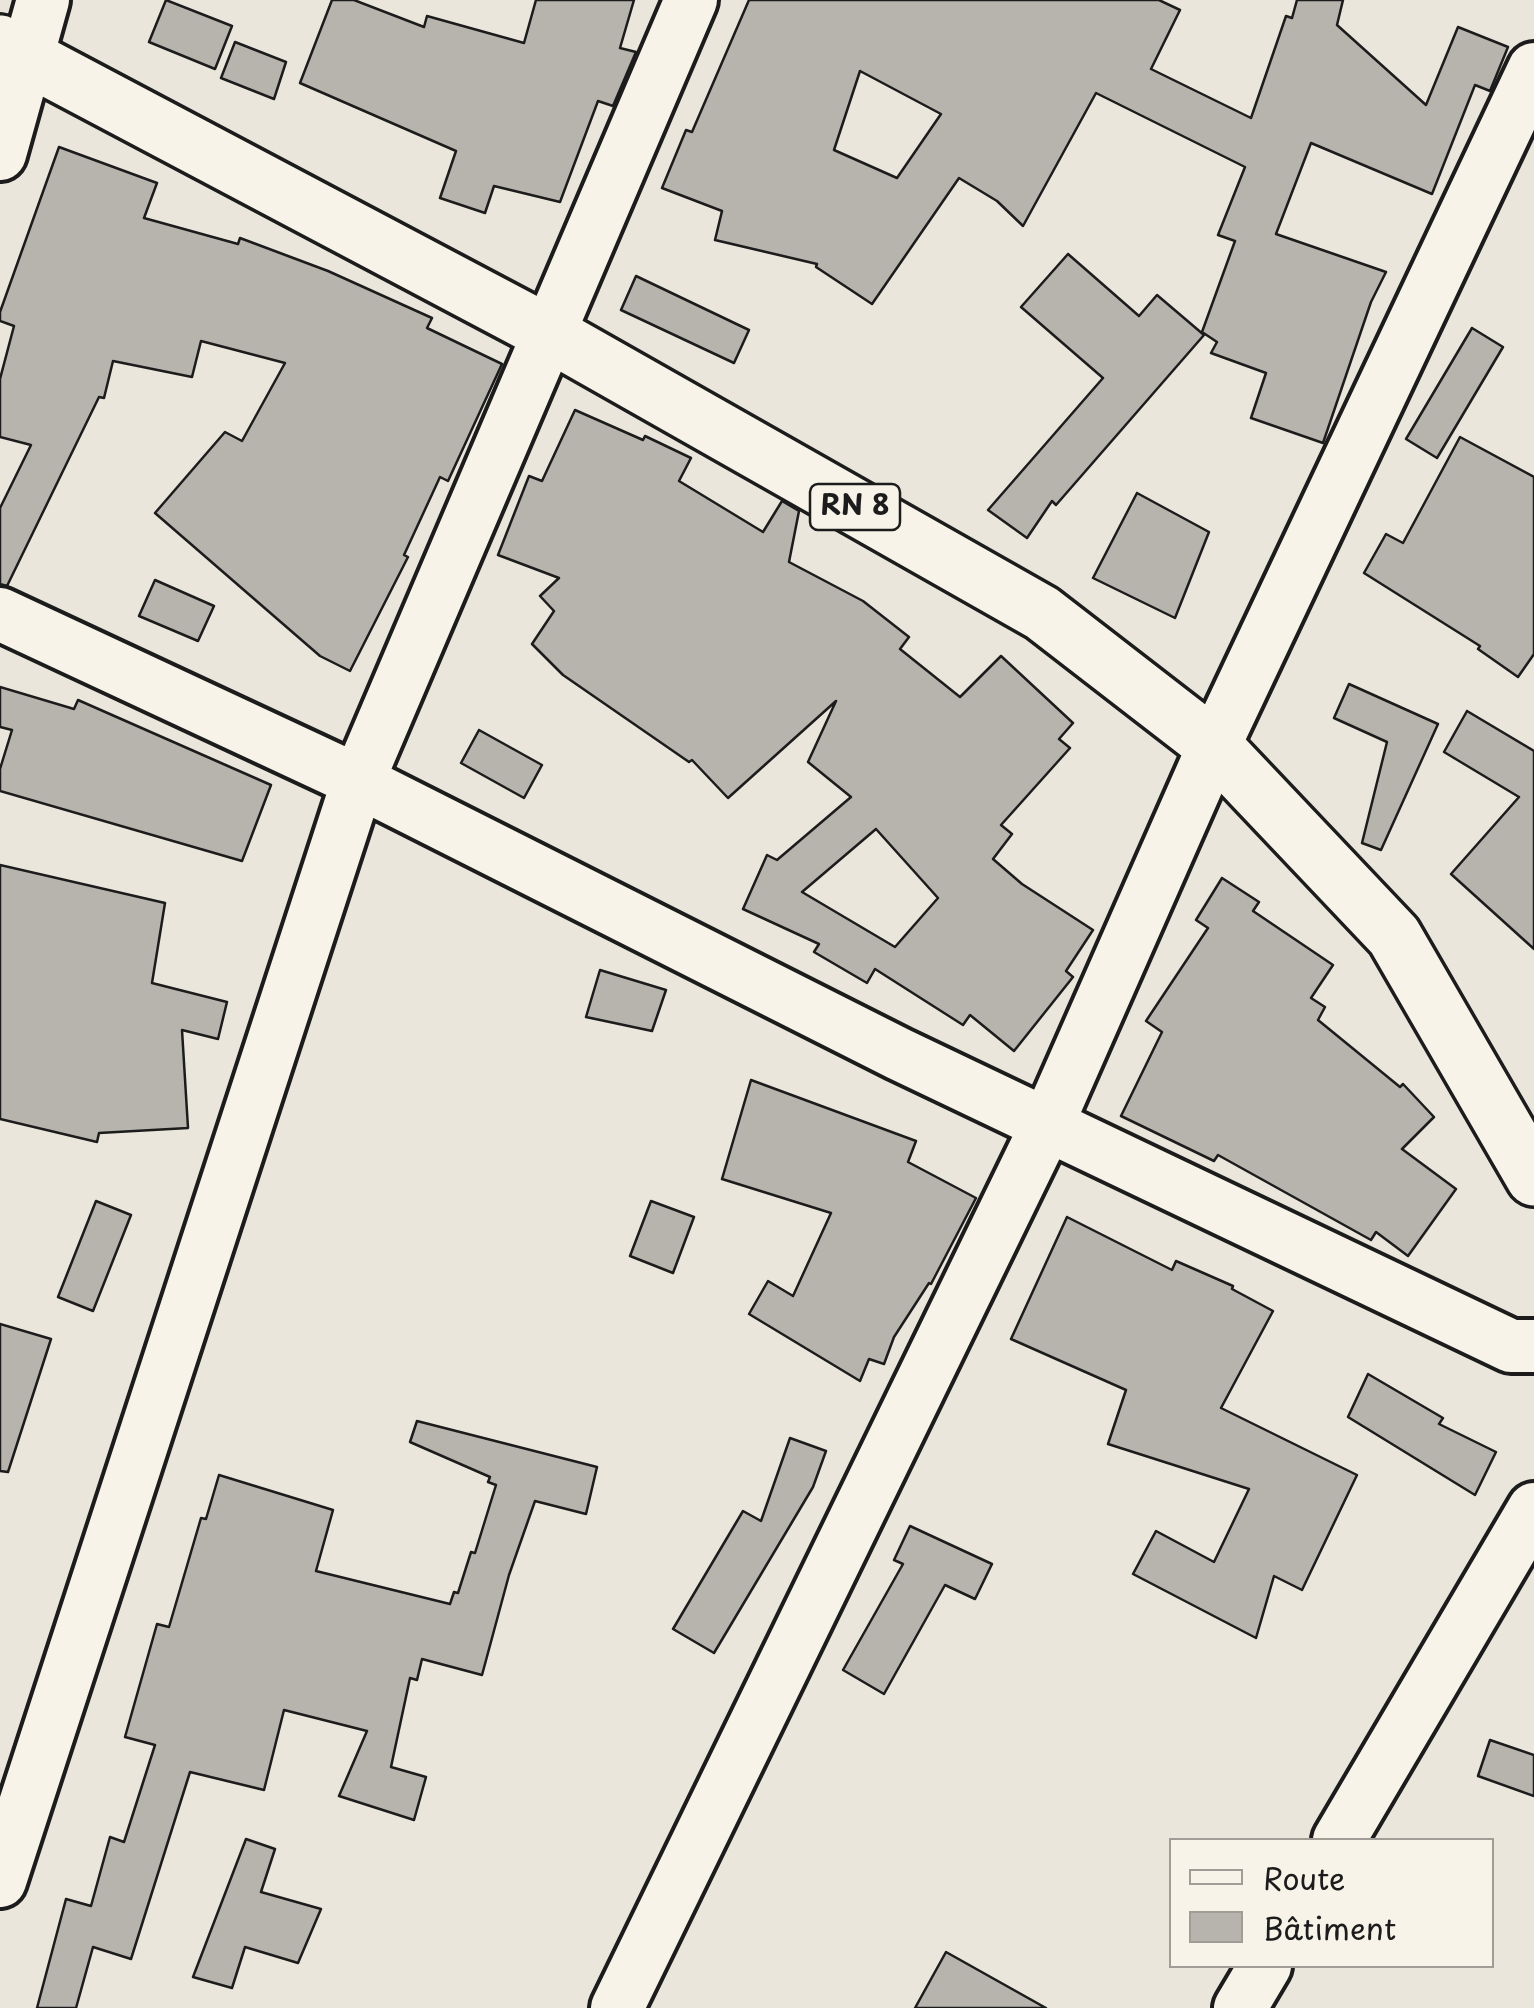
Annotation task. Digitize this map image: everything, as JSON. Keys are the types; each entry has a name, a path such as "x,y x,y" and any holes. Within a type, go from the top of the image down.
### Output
{"main road":[{"name":"RN 8","path":"14,50 550,334 1042,614 1214,746 1394,936 1534,1178"}],"street":[{"path":"0,154 14,50 43,0"},
{"path":"0,1881 358,782 691,0"},
{"path":"617,2008 1047,1125 1214,746 1534,69"},
{"path":"0,614 358,782 1047,1125 1512,1346 1534,1346"},
{"path":"1340,1838 1534,1509"},
{"path":"1240,2008 1264,1968"}],"building":[{"path":"166,0 232,26 215,69 149,42"},
{"path":"332,0 354,0 424,27 427,16 524,43 536,0 634,0 620,48 636,52 613,106 598,101 560,202 494,186 485,213 440,198 456,151 300,83"},
{"path":"749,0 1159,0 1180,10 1151,69 1251,118 1286,16 1292,18 1297,0 1343,0 1337,25 1426,105 1458,27 1508,47 1490,91 1475,85 1432,194 1311,143 1276,234 1386,272 1371,302 1323,443 1251,418 1266,373 1211,353 1217,342 1202,332 1235,241 1218,235 1245,167 1096,93 1023,226 997,201 959,178 872,304 816,267 817,264 715,240 722,211 662,188 686,130 692,132","holes":["860,71 941,114 897,178 834,150"]},
{"path":"235,42 286,62 274,99 221,78"},
{"path":"59,147 157,183 144,218 238,244 240,238 328,271 432,318 427,328 502,364 448,481 440,477 404,555 408,557 350,671 320,656 155,513 225,432 242,441 285,363 201,341 192,377 113,361 104,398 99,397 7,586 0,584 0,508 31,445 0,437 0,379 14,326 0,321 0,312"},
{"path":"1068,254 1139,316 1157,295 1204,335 1056,505 1052,501 1027,538 988,510 1103,378 1021,307"},
{"path":"636,276 749,330 734,363 621,310"},
{"path":"1472,328 1503,347 1437,458 1406,439"},
{"path":"575,410 643,440 645,436 691,458 679,481 763,532 782,501 799,511 789,562 863,601 909,637 900,649 960,697 1001,656 1073,723 1059,739 1070,748 1001,825 1012,834 993,859 1022,884 1093,930 1066,971 1073,977 1014,1051 970,1015 963,1025 875,969 867,983 814,952 819,944 743,909 767,855 777,860 851,797 808,762 836,701 728,798 692,760 689,762 563,675 532,644 554,611 540,596 559,578 498,555 529,476 542,481","holes":["876,829 938,898 895,947 802,892"]},
{"path":"1460,437 1534,477 1534,654 1518,677 1478,649 1480,646 1364,573 1386,534 1403,543"},
{"path":"1137,493 1209,532 1175,618 1093,578"},
{"path":"155,580 214,606 198,641 139,616"},
{"path":"1349,684 1438,724 1381,850 1362,843 1387,742 1334,718"},
{"path":"0,687 74,709 78,700 271,785 242,861 0,791 0,769 12,730 0,727"},
{"path":"1467,711 1534,751 1534,949 1451,874 1519,797 1444,752"},
{"path":"479,730 542,765 524,798 461,763"},
{"path":"0,865 165,903 152,983 227,1002 218,1039 182,1030 188,1128 99,1133 97,1142 0,1119"},
{"path":"1222,878 1259,902 1253,911 1333,965 1311,998 1325,1007 1318,1020 1400,1087 1403,1084 1434,1117 1402,1149 1456,1189 1408,1256 1376,1232 1371,1240 1218,1155 1214,1161 1121,1116 1162,1032 1146,1021 1208,928 1196,920"},
{"path":"600,970 666,990 652,1031 586,1017"},
{"path":"751,1080 916,1141 908,1162 976,1198 931,1284 894,1337 884,1364 869,1359 860,1381 749,1314 768,1281 793,1296 831,1213 722,1179"},
{"path":"96,1201 131,1215 93,1311 58,1297"},
{"path":"651,1201 694,1217 673,1273 630,1256"},
{"path":"1067,1217 1172,1270 1176,1261 1233,1286 1232,1289 1273,1311 1221,1408 1357,1475 1302,1590 1274,1576 1256,1638 1133,1574 1156,1531 1214,1562 1249,1489 1108,1444 1126,1390 1011,1339"},
{"path":"0,1324 51,1339 8,1472 0,1471"},
{"path":"1368,1374 1443,1418 1439,1424 1496,1452 1475,1495 1348,1417"},
{"path":"417,1421 597,1467 586,1514 535,1501 509,1575 482,1675 422,1659 417,1680 410,1678 391,1767 426,1777 414,1820 339,1796 367,1731 284,1710 264,1790 190,1772 131,1959 93,1947 76,2008 37,2008 66,1899 91,1906 110,1837 124,1842 155,1745 125,1737 157,1624 169,1627 201,1518 206,1519 219,1475 333,1510 316,1571 450,1604 454,1592 458,1593 471,1552 475,1553 496,1485 488,1482 490,1477 410,1442"},
{"path":"790,1438 826,1451 813,1487 714,1653 673,1629 743,1511 761,1521"},
{"path":"910,1526 992,1564 975,1599 945,1585 884,1694 843,1670 903,1564 894,1560"},
{"path":"1490,1740 1534,1755 1534,1796 1478,1776"},
{"path":"246,1839 275,1849 261,1892 321,1909 298,1963 245,1947 232,1988 193,1977"},
{"path":"946,1952 1046,2008 915,2008"}]}
